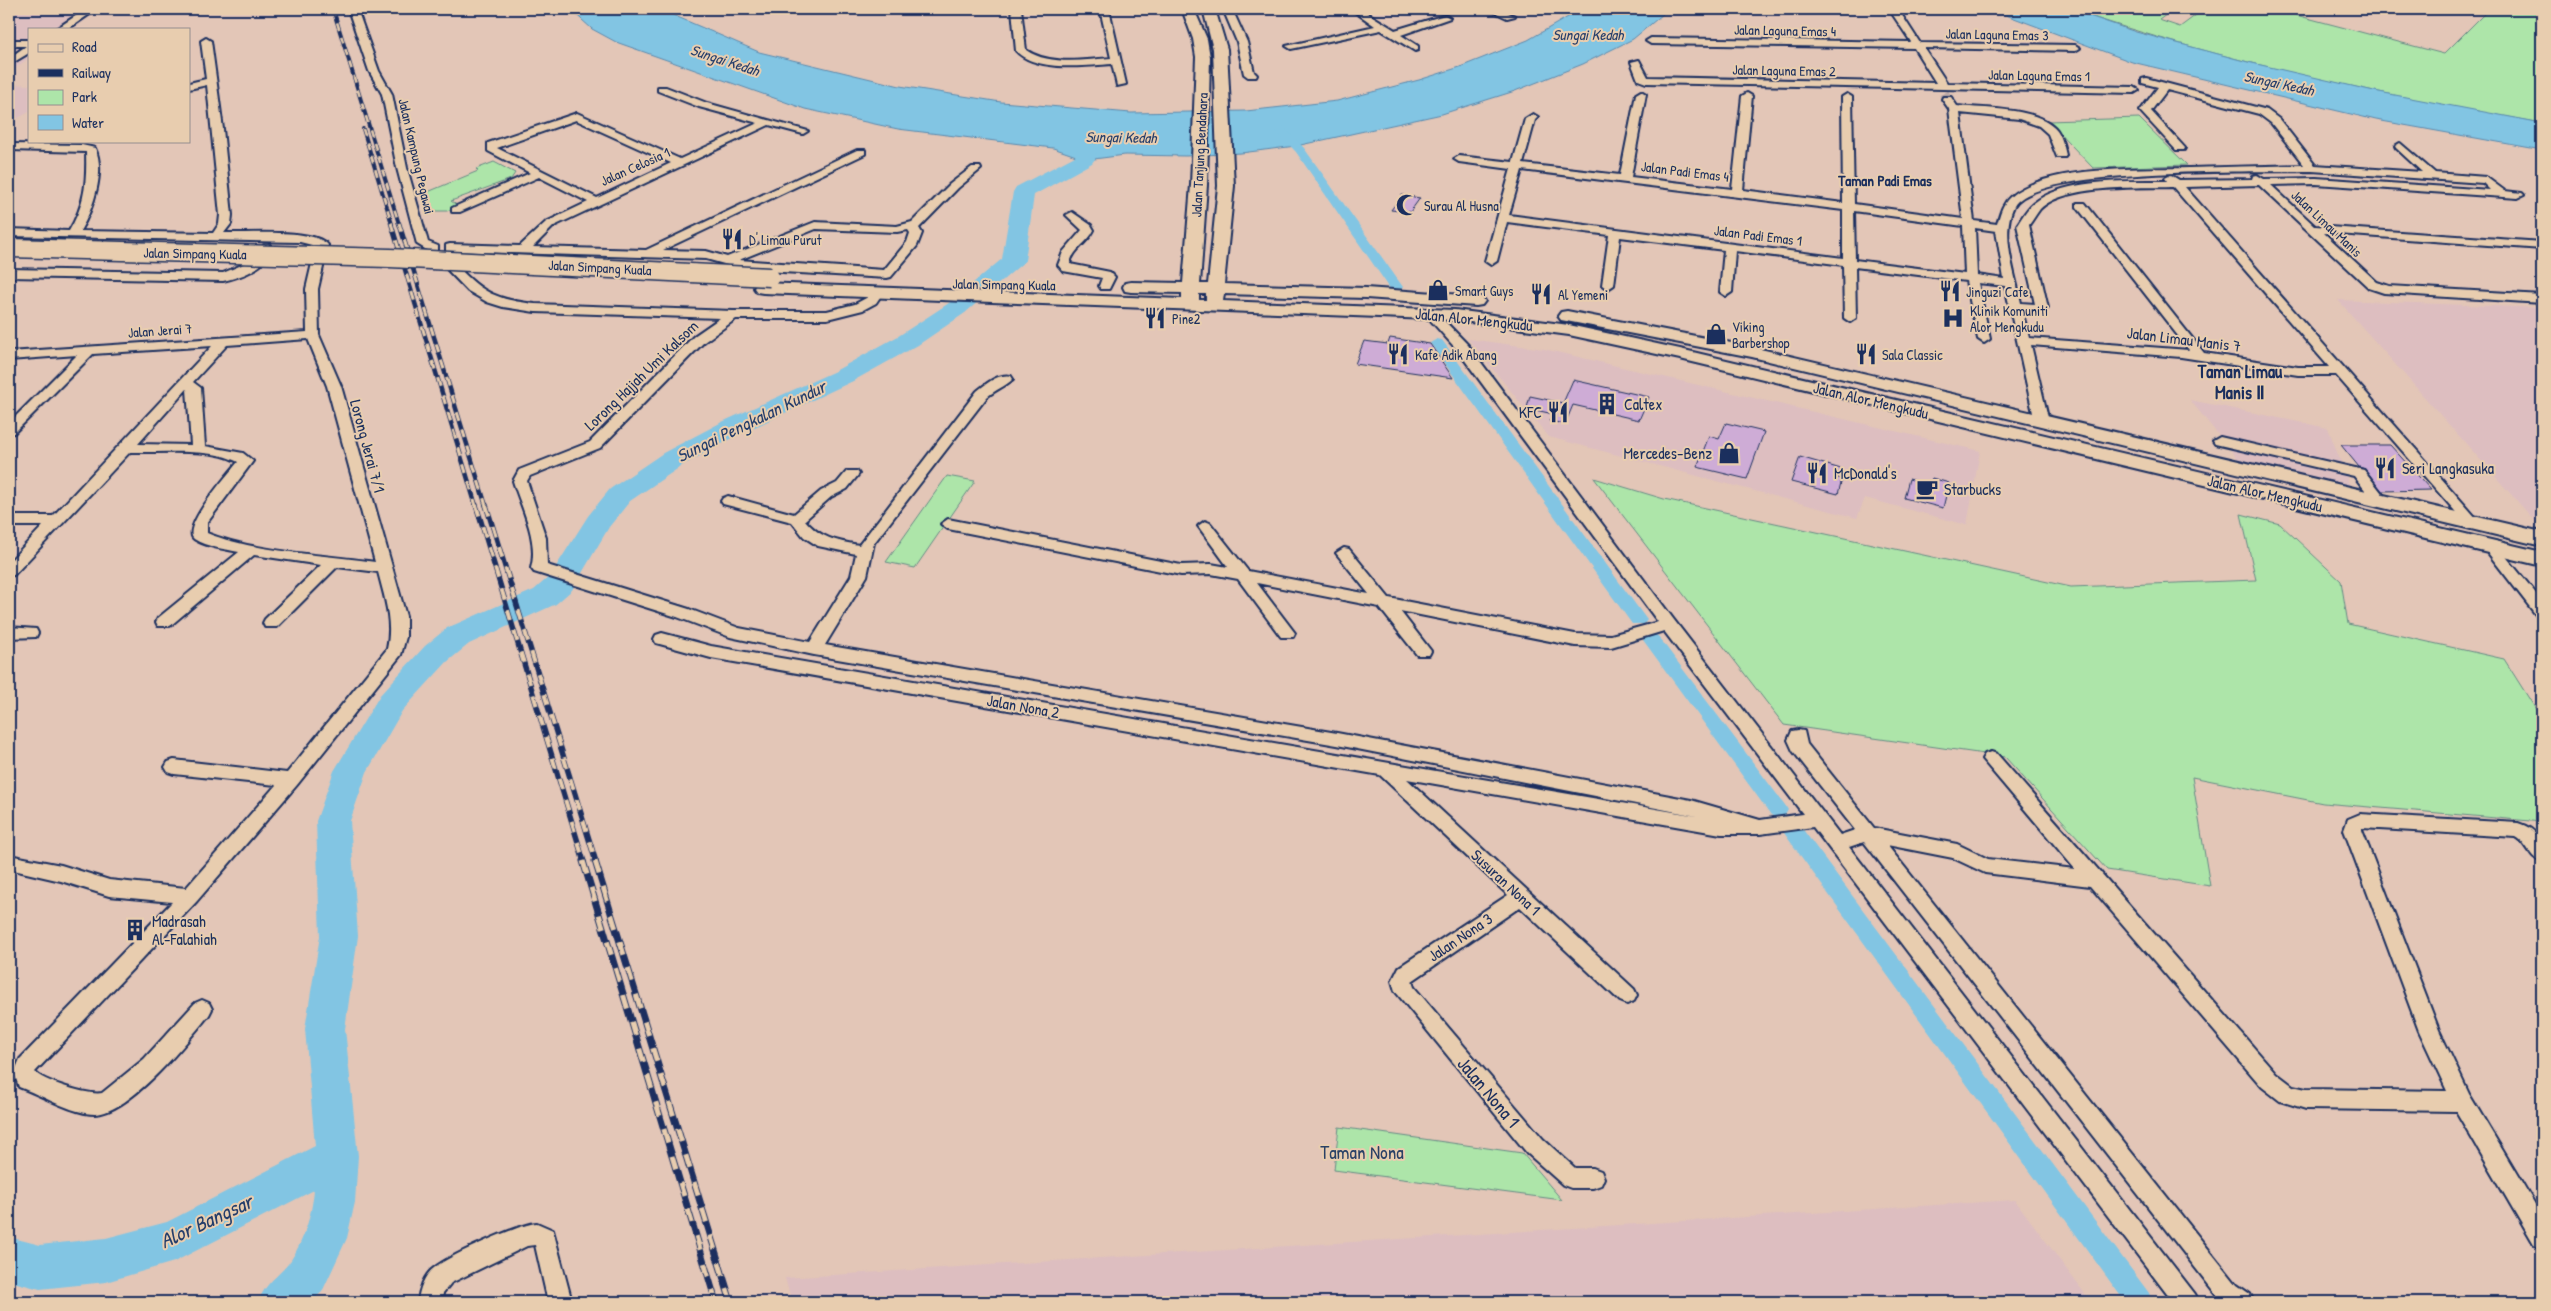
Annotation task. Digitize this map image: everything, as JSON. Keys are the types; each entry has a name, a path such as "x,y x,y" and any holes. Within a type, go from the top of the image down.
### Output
{"main road":[{"name":"Jalan Tanjung Bendahara","path":"1188,9 1202,48 1203,89 1199,185 1190,296"},
{"name":"Jalan Tanjung Bendahara","path":"1213,9 1222,76 1226,186 1214,297"},
{"name":"Jalan Simpang Kuala","path":"9,248 207,252 592,265 767,282"},
{"name":"Jalan Simpang Kuala","path":"9,259 767,282 885,282 1000,290 1190,296"},
{"path":"1112,286 1170,276 1193,266"},
{"path":"1216,266 1232,282 1248,290"},
{"name":"Jalan Simpang Kuala","path":"1000,290 1112,286 1190,296"},
{"name":"Jalan Alor Mengkudu","path":"1214,297 1248,290 1445,298 1608,322 1752,352 2542,539"},
{"name":"Jalan Alor Mengkudu","path":"1190,296 1494,319 1569,330 1680,354 2542,559"},
{"path":"2084,431 2072,433 2070,438 2090,451"}],"street":[{"path":"64,28 92,9"},
{"name":"Jalan Kampung Pegawai","path":"352,9 374,71 387,94 402,168 423,244 442,251"},
{"path":"1016,9 1021,51 1024,55 1062,62 1116,60"},
{"path":"1105,9 1121,84"},
{"path":"1226,9 1242,42 1249,74 1252,75"},
{"path":"1355,9 1415,48"},
{"path":"1493,9 1510,16"},
{"path":"1894,9 1949,94 1969,223 1971,277 1984,339"},
{"path":"1933,9 1967,9"},
{"path":"1393,34 1445,18"},
{"path":"1291,46 1384,28"},
{"path":"9,33 20,33"},
{"path":"206,41 226,215 225,224 216,237"},
{"name":"Jalan Laguna Emas 4","path":"1651,41 1919,46"},
{"path":"9,43 28,43"},
{"name":"Jalan Laguna Emas 3","path":"1919,46 2075,48"},
{"path":"9,62 28,49"},
{"name":"Jalan Laguna Emas 2","path":"1636,62 1642,78 1646,80 1949,94"},
{"path":"190,86 211,81"},
{"path":"2146,81 2263,112 2275,121 2312,168"},
{"path":"2164,87 2145,111 2180,148"},
{"path":"662,89 703,105 766,123 803,131"},
{"name":"Jalan Laguna Emas 1","path":"1949,94 2134,90"},
{"path":"1625,178 1641,94"},
{"path":"1949,94 2009,115 2043,123 2054,134 2061,155"},
{"path":"1737,192 1747,96"},
{"path":"1847,97 1850,207 1850,318"},
{"path":"594,201 492,150 492,145 577,116 679,163"},
{"path":"1491,261 1530,119 1533,117"},
{"name":"Jalan Celosia 1","path":"524,249 550,224 594,201 766,123"},
{"path":"2400,146 2431,175"},
{"path":"11,149 82,148 91,150 91,199 87,212 72,235"},
{"path":"650,252 861,152"},
{"name":"Jalan Padi Emas 4","path":"1459,158 1737,192 2000,228"},
{"name":"Jalan Limau Manis","path":"2248,168 2373,285"},
{"path":"2042,422 2010,283 2000,228 2005,213 2014,199 2038,185 2071,176 2165,170 2312,168 2486,180 2502,194"},
{"path":"730,260 815,225 897,229 912,226 924,219 940,199 976,169"},
{"path":"2165,170 2473,523"},
{"path":"456,210 538,174"},
{"path":"2015,306 2042,308 2023,225 2037,206 2052,197 2090,187 2175,183 2324,182 2518,195"},
{"path":"2081,205 2200,356"},
{"path":"1072,214 1088,230 1068,254 1064,265 1067,268 1106,275 1109,277 1112,286"},
{"name":"Jalan Padi Emas 1","path":"1502,218 2010,283"},
{"path":"442,251 473,290 508,305 734,315 827,315 860,307 872,300 912,243 916,233 912,226"},
{"path":"2312,229 2542,245"},
{"path":"1608,285 1615,232"},
{"path":"9,233 310,238 321,243 312,289 313,335"},
{"path":"9,273 223,277 243,271 259,261 269,247 267,237"},
{"path":"1726,292 1730,246"},
{"path":"442,251 524,249 706,255 755,267 885,282"},
{"path":"9,284 109,286"},
{"path":"2373,285 2388,290 2542,299"},
{"path":"1431,314 1463,348 1668,624 2187,1302"},
{"name":"Lorong Hajjah Umi Kalsom","path":"734,315 699,339 647,390 600,441 586,449 530,469 520,480 538,538 544,569 591,583 736,633 814,648"},
{"name":"Jalan Jerai 7","path":"9,356 313,335"},
{"name":"Lorong Jerai 7/1","path":"313,335 334,386 384,568"},
{"path":"9,571 126,448 223,341"},
{"name":"Jalan Limau Manis 7","path":"2023,341 2200,356 2272,368 2340,371"},
{"path":"9,430 90,350"},
{"path":"1006,379 994,384 982,394 867,542 859,576 814,648 1338,739 1690,806 1760,827"},
{"path":"186,383 194,388 198,445 195,449"},
{"path":"2220,441 2359,473 2381,501"},
{"path":"2236,445 2239,468"},
{"path":"126,448 195,449 238,455 246,461 200,522 199,535 218,543 252,550 384,568 398,616 398,637 395,650 358,700 190,896 56,1038 27,1066 24,1073 26,1080 96,1105 112,1100 151,1066 202,1010"},
{"path":"797,519 826,494 842,486 852,474"},
{"path":"728,501 797,519 816,540 833,546 864,550"},
{"path":"9,521 56,521"},
{"path":"948,524 1181,570 1212,569 1386,604 1593,642 1611,641 1668,624"},
{"path":"1205,526 1287,634"},
{"path":"2490,546 2542,612"},
{"path":"164,622 252,550"},
{"path":"1344,553 1423,651"},
{"path":"271,624 334,561"},
{"path":"9,632 30,634"},
{"name":"Jalan Nona 2","path":"662,639 711,652 1721,827 1760,827 1816,819"},
{"path":"1798,736 1796,740 1799,746 1868,834 2230,1293 2242,1302"},
{"path":"1991,759 2269,1080 2287,1094 2306,1100 2462,1101"},
{"path":"174,767 291,780"},
{"name":"Susuran Nona 1","path":"1385,769 1626,995"},
{"path":"2542,855 2529,836 2518,830 2360,821 2354,824 2353,830 2429,1031 2462,1101 2542,1237"},
{"path":"1836,843 1868,834 1958,851 1985,866 2094,879"},
{"path":"9,862 61,872 109,888 190,896"},
{"name":"Jalan Nona 3","path":"1402,981 1406,973 1521,896"},
{"name":"Jalan Nona 1","path":"1402,981 1405,992 1535,1146 1571,1178 1593,1178"},
{"path":"430,1302 430,1294 435,1283 443,1275 525,1235 538,1234 545,1238 560,1302"}],"shaded area":[{"path":"9,12 94,14 73,28 28,28 28,59 9,73"},
{"path":"9,84 28,85 28,113 9,123"},
{"path":"2338,300 2542,308 2542,529"},
{"path":"1468,339 1544,349 1980,451 1967,525 1865,498 1857,518 1549,437"},
{"path":"2190,400 2328,428 2351,489 2242,464"},
{"path":"2015,1200 2091,1302 792,1302 785,1278"}],"green space":[{"path":"2069,9 2174,9 2159,20 2180,27 2204,9 2273,9 2444,54 2489,9 2542,9 2542,123 2363,89 2244,61 2127,28"},
{"path":"2139,118 2187,165 2093,168 2048,121"},
{"path":"494,162 515,173 511,179 451,201 458,206 447,211 430,211 423,194 478,171 476,169"},
{"path":"947,476 975,481 915,568 886,562"},
{"path":"1594,478 1664,499 2071,587 2256,580 2241,514 2280,524 2341,581 2348,624 2504,659 2542,719 2542,822 2323,803 2192,777 2210,886 2107,870 2005,757 1784,725"},
{"name":"Taman Nona","path":"1339,1127 1522,1153 1562,1200 1334,1170"}],"water":[{"name":"Sungai Kedah","path":"570,9 659,9 759,52 900,86 1001,102 1131,113 1246,111 1337,101 1419,80 1460,67 1528,40 1582,9 1669,9 1633,39 1583,64 1515,91 1442,114 1296,146 1241,153 1186,156 1125,155 1085,159 1053,148 898,129 805,109 616,42 592,29"},
{"name":"Sungai Kedah","path":"1990,9 2069,9 2136,32 2248,62 2374,91 2542,123 2542,150 2376,120 2132,62"}],"building":[{"name":"Surau Al Husna","path":"1402,195 1420,198 1410,212 1391,210"},
{"name":"Kafe Adik Abang","path":"1390,338 1430,344 1453,378 1355,364 1364,341 1388,344"},
{"name":"Caltex","path":"1573,380 1649,397 1639,420 1573,405 1565,424 1549,421 1553,414 1527,408 1530,396 1563,403"},
{"name":"Mercedes-Benz","path":"1726,423 1764,432 1747,479 1697,467 1709,436 1719,439"},
{"name":"Seri Langkasuka","path":"2341,445 2390,445 2431,490 2382,491 2365,469 2359,467"},
{"name":"McDonald's","path":"1800,457 1841,469 1838,478 1842,479 1838,494 1791,482"},
{"name":"Starbucks","path":"1932,478 1949,483 1943,508 1904,498 1909,479 1930,485"}],"waterway":[{"path":"1280,129 1300,150 1396,287"},
{"name":"Sungai Pengkalan Kundur","path":"337,1156 325,1029 339,936 333,821 351,771 391,703 436,654 458,636 545,597 561,583 598,522 620,495 673,459 731,428 844,376 909,340 957,308 1013,261 1024,192 1085,159 1089,137"},
{"path":"1437,343 1638,620"},
{"path":"1652,640 1778,810"},
{"path":"1791,828 2140,1302"},
{"name":"Alor Bangsar","path":"9,1259 40,1267 106,1260 174,1241 337,1156"},
{"name":"Sungai Pengkalan Kundur","path":"280,1302 306,1276 325,1238 334,1202 337,1156"}],"tunnel":[{"path":"1944,93 1947,99"}],"railway":[{"path":"333,9 399,224"},
{"path":"363,129 392,224"},
{"path":"391,223 476,506"},
{"path":"399,223 486,506"},
{"path":"476,505 584,862"},
{"path":"486,505 596,862"},
{"path":"583,861 716,1302"},
{"path":"595,861 731,1302"}],"place":[{"name":"Surau Al Husna","path":"1407,205"},
{"name":"D' Limau Purut","path":"732,239"},
{"name":"Smart Guys","path":"1438,290"},
{"name":"Jinguzi Cafe","path":"1950,291"},
{"name":"Al Yemeni","path":"1541,294"},
{"name":"Pine2","path":"1155,318"},
{"name":"Klinik Komuniti Alor Mengkudu","path":"1953,318"},
{"name":"Viking Barbershop","path":"1716,334"},
{"name":"Kafe Adik Abang","path":"1398,354"},
{"name":"Sala Classic","path":"1866,354"},
{"name":"Caltex","path":"1607,404"},
{"name":"KFC","path":"1558,412"},
{"name":"Mercedes-Benz","path":"1729,453"},
{"name":"Seri Langkasuka","path":"2385,468"},
{"name":"McDonald's","path":"1817,473"},
{"name":"Starbucks","path":"1927,489"},
{"name":"Madrasah Al-Falahiah","path":"135,930"}],"district":[{"name":"Taman Padi Emas","path":"1885,180"},
{"name":"Taman Limau Manis Ⅱ","path":"2240,381"}]}
